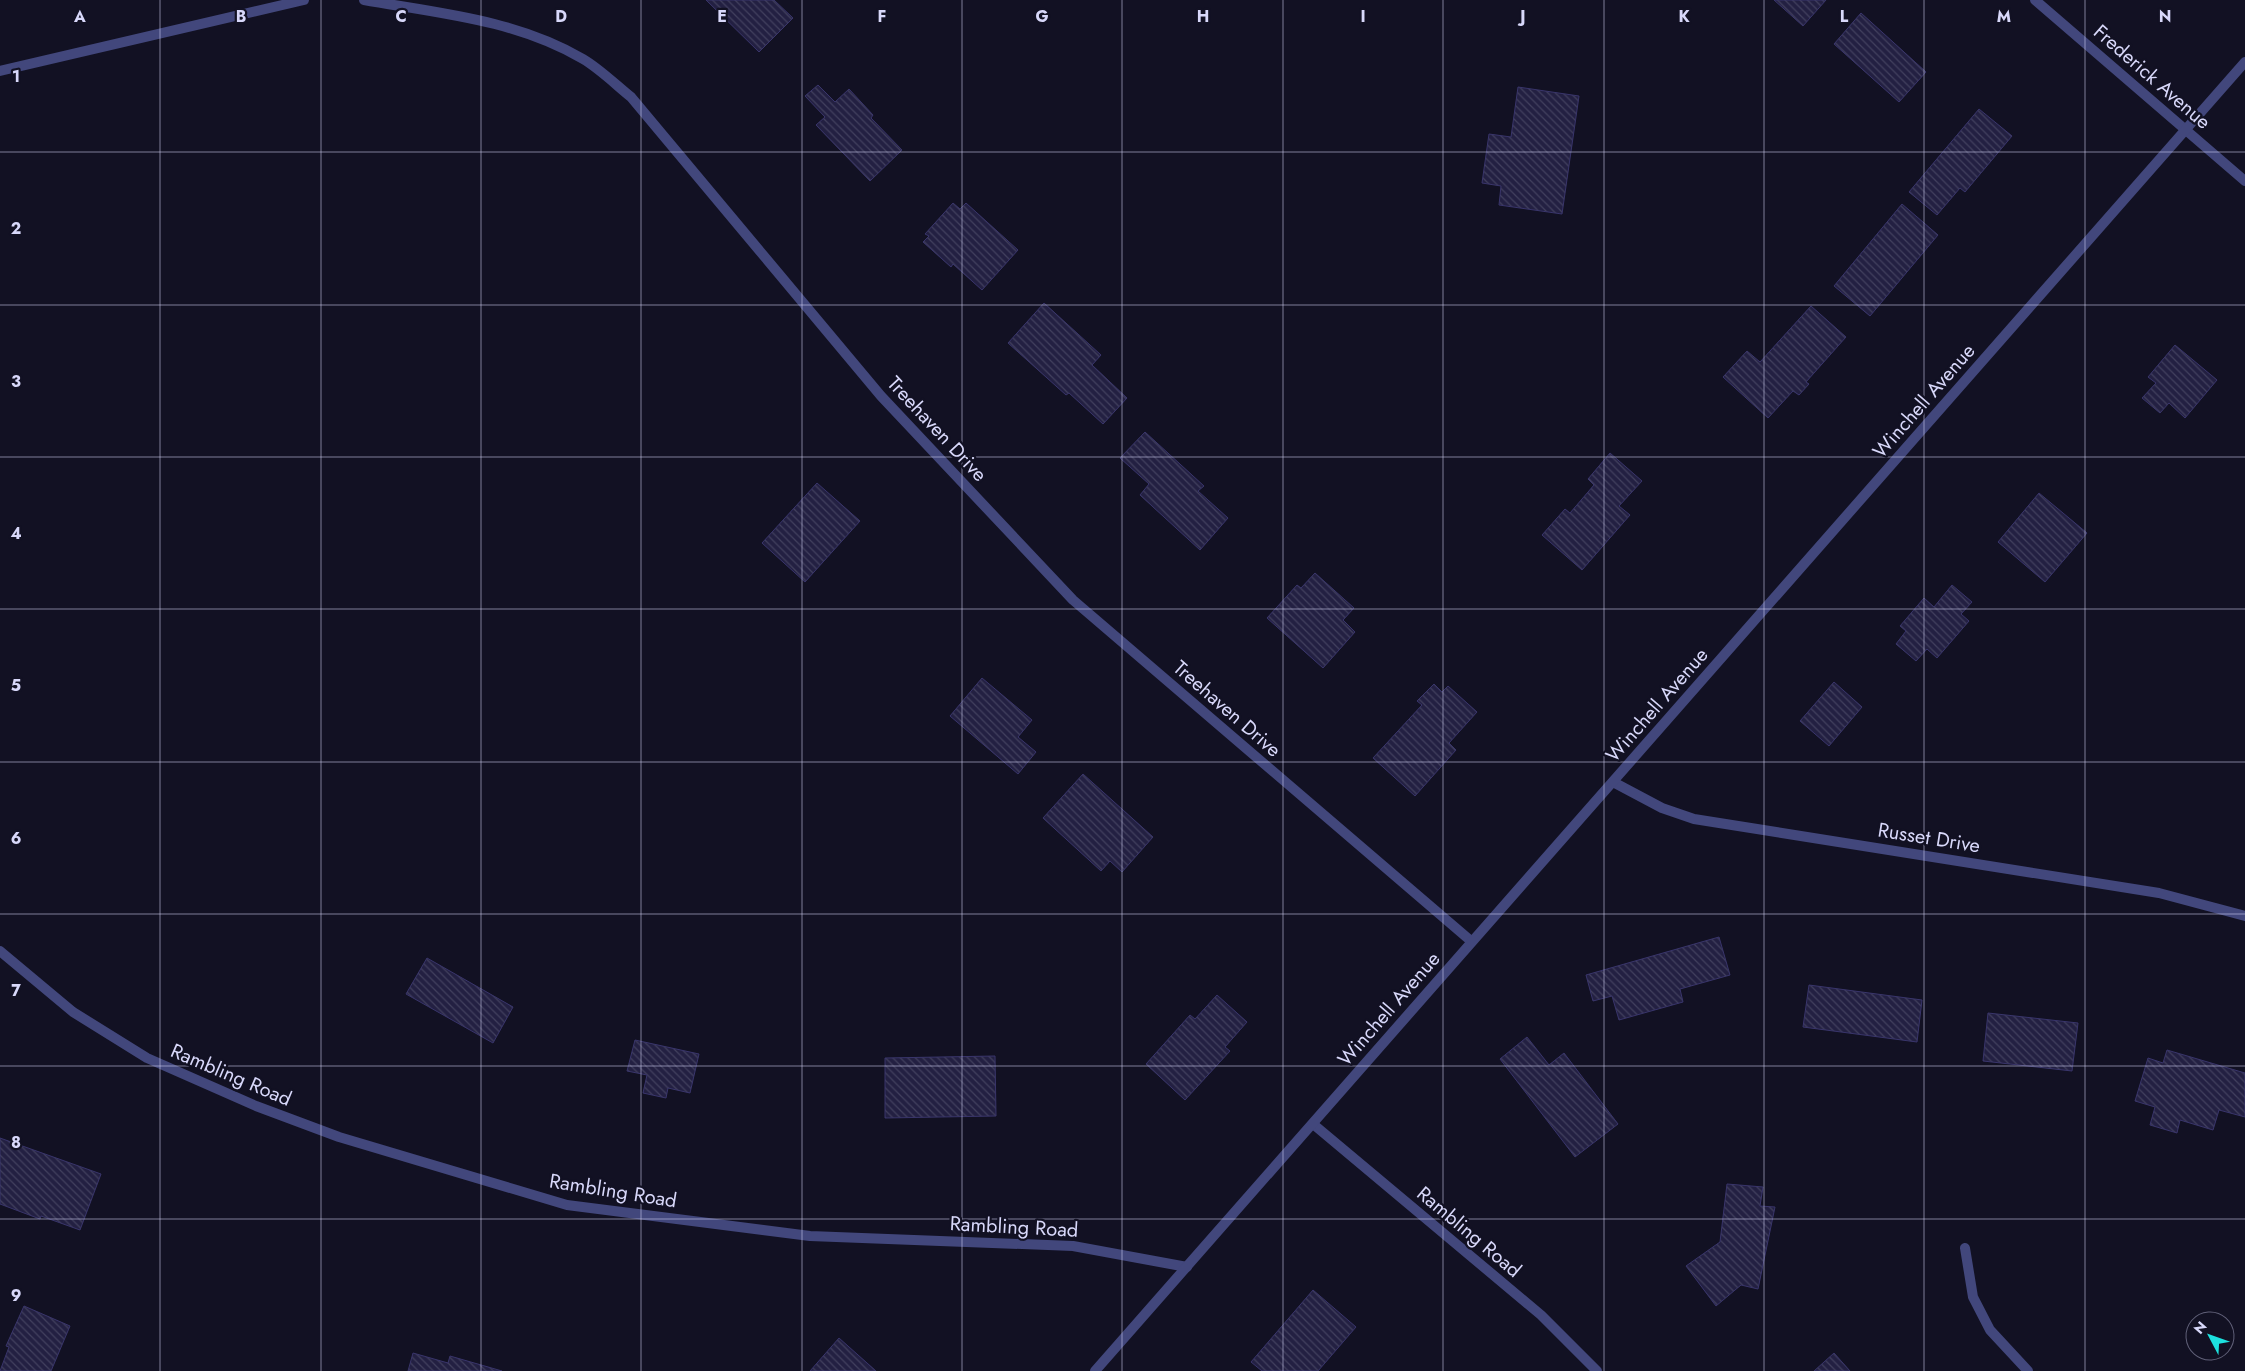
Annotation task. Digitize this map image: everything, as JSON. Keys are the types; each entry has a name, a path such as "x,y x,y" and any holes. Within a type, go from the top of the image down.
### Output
{"street":[{"path":"0,71 304,0"},
{"name":"Treehaven Drive","path":"364,0 497,24 543,38 585,60 631,97 881,396 1073,600 1471,942"},
{"name":"Frederick Avenue","path":"2035,0 2245,181"},
{"name":"Winchell Avenue","path":"1095,1371 2245,62"},
{"name":"Russet Drive","path":"1613,782 1662,808 1694,819 2159,893 2226,909 2245,916"},
{"name":"Rambling Road","path":"0,951 72,1012 147,1058 256,1106 339,1137 568,1205 810,1236 1073,1246 1187,1267"},
{"name":"Rambling Road","path":"1313,1124 1541,1315 1597,1371"},
{"path":"1965,1248 1973,1297 1990,1330 2028,1371"}],"building":[{"path":"706,0 774,0 793,18 759,52"},
{"path":"1774,0 1826,0 1803,26"},
{"path":"1861,13 1926,72 1899,102 1834,44"},
{"path":"818,85 835,102 849,89 873,115 871,118 902,150 870,181 816,125 825,117 805,96"},
{"path":"1518,87 1579,96 1562,214 1499,205 1501,186 1482,183 1489,134 1511,137"},
{"path":"1979,109 2012,136 1965,192 1960,188 1937,215 1909,192"},
{"path":"953,203 960,209 966,203 1018,250 982,290 953,264 951,267 923,242 929,236 925,234"},
{"path":"1902,204 1938,235 1870,316 1834,286"},
{"path":"1044,303 1101,355 1092,365 1127,398 1103,424 1069,393 1066,395 1008,343"},
{"path":"1811,306 1846,337 1806,382 1809,384 1799,395 1793,391 1768,418 1723,377 1747,351 1760,362"},
{"path":"2175,345 2217,380 2185,418 2169,403 2160,413 2142,398 2156,383 2148,377"},
{"path":"1145,432 1204,486 1198,491 1228,518 1200,550 1140,495 1149,484 1120,458"},
{"path":"1610,453 1642,481 1619,506 1630,515 1582,570 1542,535 1565,509 1570,513 1594,485 1588,479"},
{"path":"817,483 860,521 805,582 762,543"},
{"path":"2039,493 2087,533 2045,582 1998,542"},
{"path":"1315,573 1354,608 1343,620 1355,632 1323,668 1267,618 1297,585 1301,588"},
{"path":"1952,585 1972,602 1961,614 1969,621 1937,658 1927,649 1916,661 1896,644 1906,631 1900,626 1924,598 1934,607"},
{"path":"982,678 1032,720 1018,737 1036,752 1018,774 950,716"},
{"path":"1834,682 1862,707 1829,746 1800,721"},
{"path":"1434,684 1442,692 1448,686 1477,712 1449,743 1456,750 1415,796 1373,758 1422,705 1417,701"},
{"path":"1083,774 1153,837 1122,872 1110,861 1101,871 1043,818"},
{"path":"1719,937 1730,975 1680,989 1683,1002 1619,1020 1612,996 1593,1001 1586,975"},
{"path":"427,958 513,1007 493,1043 406,994"},
{"path":"1809,985 1922,1000 1917,1042 1803,1027"},
{"path":"1217,995 1247,1022 1225,1047 1230,1051 1185,1100 1146,1064 1190,1015 1195,1019"},
{"path":"1988,1013 2078,1023 2072,1071 1983,1061"},
{"path":"1527,1037 1549,1065 1564,1053 1618,1124 1575,1157 1500,1059"},
{"path":"635,1040 699,1054 690,1093 668,1088 666,1098 643,1093 647,1075 627,1071"},
{"path":"2167,1050 2245,1073 2245,1117 2219,1110 2213,1130 2180,1120 2177,1133 2150,1125 2155,1107 2135,1101 2148,1058 2163,1063"},
{"path":"995,1056 996,1116 885,1118 885,1058"},
{"path":"0,1138 101,1174 80,1230 41,1216 40,1219 0,1204"},
{"path":"1727,1184 1763,1187 1760,1206 1775,1207 1758,1289 1741,1285 1716,1306 1686,1266 1720,1242"},
{"path":"1313,1290 1356,1327 1318,1371 1262,1371 1251,1362"},
{"path":"24,1306 70,1326 51,1371 0,1371 9,1347 6,1346"},
{"path":"839,1338 876,1371 810,1371"},
{"path":"413,1353 448,1363 450,1356 502,1371 408,1371"},
{"path":"1834,1353 1850,1371 1814,1371"}]}
